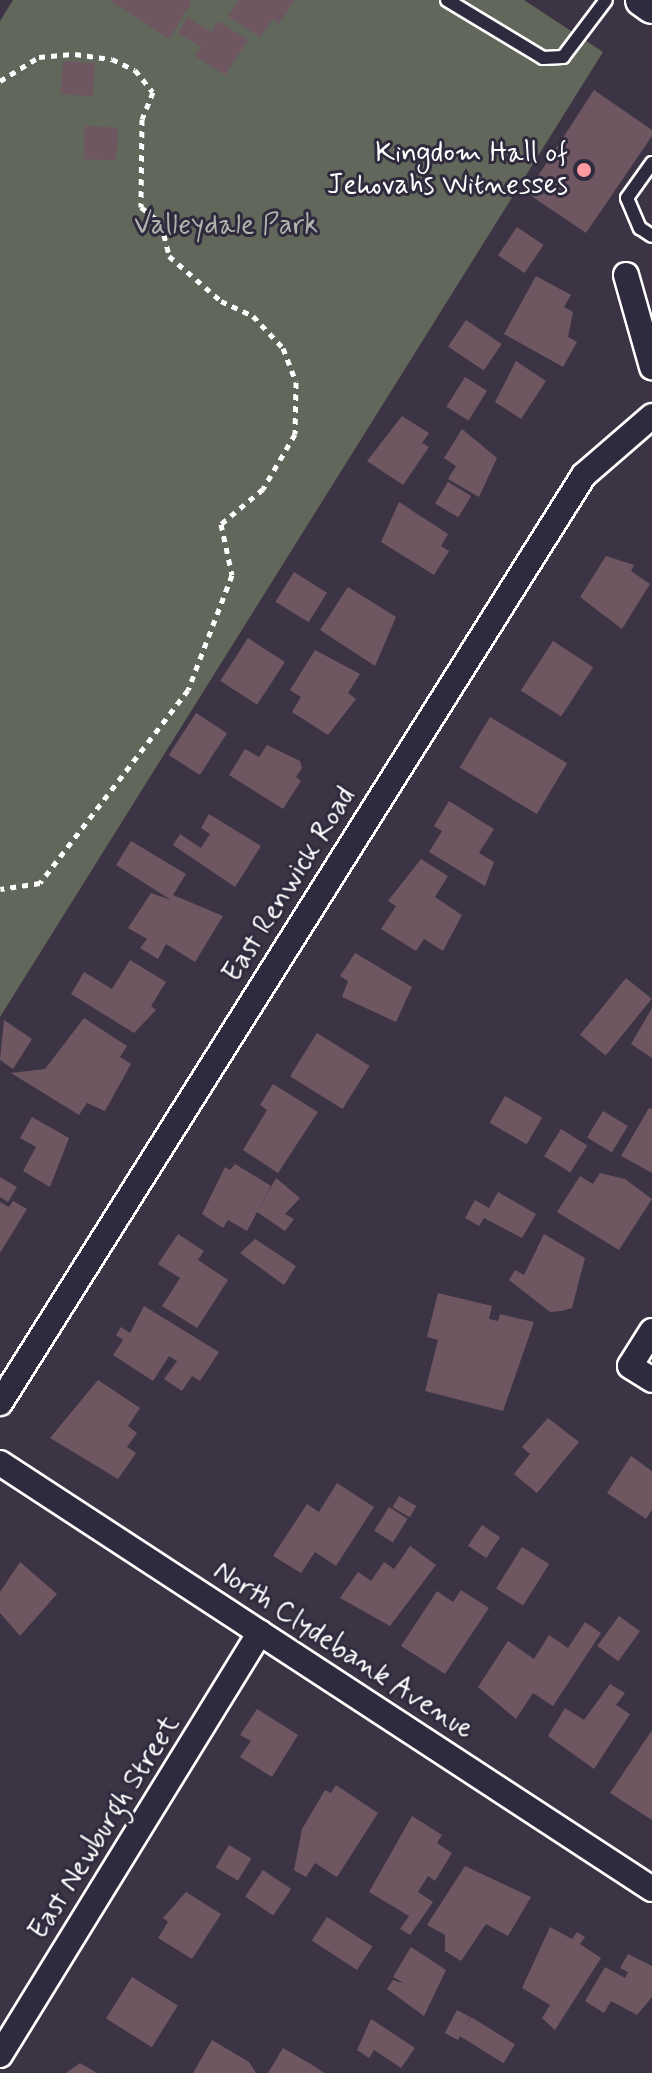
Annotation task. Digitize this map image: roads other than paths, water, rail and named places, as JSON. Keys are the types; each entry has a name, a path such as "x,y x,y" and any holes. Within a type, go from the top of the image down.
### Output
{"street":[{"path":"642,0 652,7"},
{"path":"626,275 652,367"},
{"name":"East Renwick Road","path":"0,1403 584,475 652,416"},
{"path":"652,1331 630,1366 652,1380"},
{"name":"North Clydebank Avenue","path":"0,1463 652,1889"},
{"name":"East Newburgh Street","path":"0,2055 260,1633"}],"lane":[{"path":"447,0 543,58 563,57 606,0"},
{"path":"652,163 627,198 640,228 652,236"}],"place":[{"name":"Kingdom Hall of Jehovahs Witnesses","path":"584,170"}],"park label":[{"name":"Valleydale Park","path":"226,226"}]}
